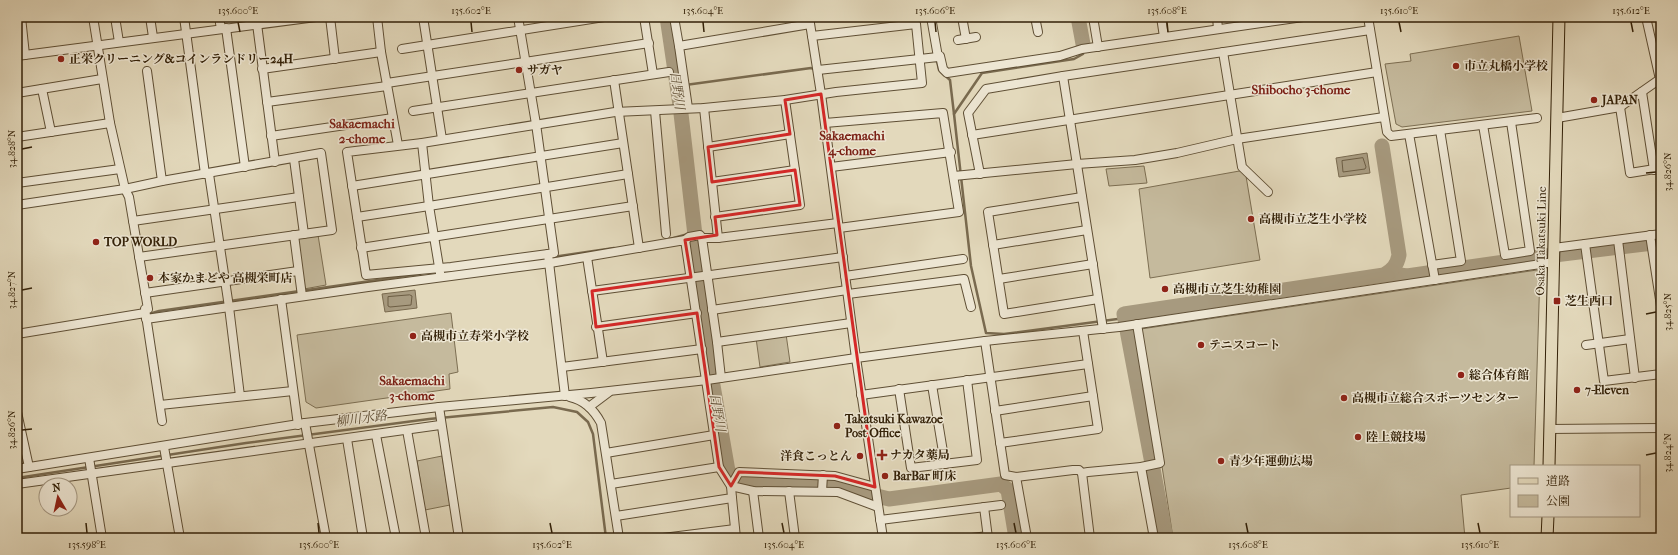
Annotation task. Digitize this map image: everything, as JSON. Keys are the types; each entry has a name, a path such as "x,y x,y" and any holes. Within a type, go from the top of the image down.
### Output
{"main road":[{"name":"Osaka Takatsuki Line","path":"1549,465 1559,17"},
{"path":"1547,538 1548,517"}],"street":[{"path":"21,17 21,56 224,28 254,22 312,17"},
{"path":"93,17 110,123 125,189 129,197 148,309 145,309 162,421"},
{"path":"115,17 119,42"},
{"path":"150,17 153,37"},
{"path":"184,17 207,174 220,245 240,396"},
{"path":"219,17 224,28 245,167"},
{"path":"330,17 335,59"},
{"path":"377,17 381,52 398,145"},
{"path":"423,17 442,139"},
{"path":"518,17 536,124 554,253 439,268 366,275 347,152 422,143 536,124 619,112 704,108 785,100 822,94 922,83 916,24 812,36"},
{"path":"402,49 604,17"},
{"path":"644,17 653,74"},
{"path":"674,17 688,108"},
{"path":"931,17 938,57 940,56 943,69 947,73 1060,56 1082,49 1303,17"},
{"path":"962,17 962,39 976,37"},
{"path":"1035,17 1038,32"},
{"path":"1093,17 1098,47"},
{"path":"1161,17 1164,37"},
{"path":"1216,17 1218,29"},
{"path":"1368,17 1384,117 1387,132 1391,136 1537,118"},
{"path":"1557,118 1620,107 1660,82 1658,60 1646,17"},
{"path":"679,46 809,21 822,94 851,323 883,538"},
{"path":"254,22 275,162"},
{"path":"980,174 968,113 986,89 1370,30"},
{"path":"267,102 387,85 432,76 649,43"},
{"path":"262,69 381,52"},
{"path":"1223,52 1242,167 1268,192"},
{"path":"818,70 938,57"},
{"path":"147,71 162,181"},
{"path":"413,110 669,72"},
{"path":"972,135 1377,72"},
{"path":"1063,76 1103,329"},
{"path":"17,93 102,79"},
{"path":"614,80 639,248"},
{"path":"42,89 51,132"},
{"path":"1620,107 1630,173 1658,169 1642,92"},
{"path":"715,217 800,205 785,100"},
{"path":"704,108 718,238"},
{"path":"655,111 666,234"},
{"path":"17,334 146,316 229,308 281,300 302,293 441,278 550,263 685,240 688,237 700,236 702,238 718,238 960,212 951,152 943,113 825,123"},
{"path":"954,176 1135,160 1178,153 1237,139 1384,117"},
{"path":"271,136 393,118"},
{"path":"1483,125 1505,255 1530,251 1511,122"},
{"path":"17,137 110,123"},
{"path":"1433,272 1461,261 1440,130"},
{"path":"708,147 790,134"},
{"path":"1409,134 1433,272"},
{"path":"422,143 427,174 429,206 441,278"},
{"path":"352,186 623,143"},
{"path":"831,168 951,152"},
{"path":"17,205 125,189 162,181 322,153 332,230 139,257"},
{"path":"294,159 304,234"},
{"path":"17,183 120,169"},
{"path":"712,182 795,170"},
{"path":"357,217 628,174"},
{"path":"133,221 299,197"},
{"path":"1082,197 988,212 993,245 1004,314 1098,299"},
{"path":"361,248 633,206"},
{"path":"993,245 1087,230"},
{"path":"1554,248 1661,234"},
{"path":"294,235 302,293"},
{"path":"1650,236 1661,306"},
{"path":"702,238 717,342 720,378"},
{"path":"685,240 708,380 714,435 720,467 731,486 736,538"},
{"path":"1618,240 1635,378"},
{"path":"1585,244 1604,382 1661,374"},
{"path":"1522,253 1524,266"},
{"path":"548,254 565,396"},
{"path":"587,257 596,327 603,362"},
{"path":"592,291 843,257"},
{"path":"845,276 963,259"},
{"path":"17,469 164,447 301,424 439,407 565,396 708,380 985,341 1119,327 1433,272 1524,266 1554,262"},
{"path":"999,279 1093,264"},
{"path":"145,293 298,271"},
{"path":"712,310 847,292 964,279 971,307"},
{"path":"281,300 293,391 301,424 309,445 326,538"},
{"path":"596,327 697,313"},
{"path":"717,342 851,323"},
{"path":"985,341 1005,475 1016,477 1073,470 1079,470 1082,473 1143,467 1160,463 1134,325"},
{"path":"1000,444 1098,429 1083,331"},
{"path":"1586,345 1630,339"},
{"path":"562,367 702,349"},
{"path":"861,395 1088,364"},
{"path":"899,389 911,468 977,460 967,380"},
{"path":"932,385 945,464"},
{"path":"160,405 293,391"},
{"path":"589,407 610,391"},
{"path":"565,396 583,402 597,415 601,423 619,538"},
{"path":"995,411 1093,396"},
{"path":"439,407 440,425 459,538"},
{"path":"17,412 36,482"},
{"path":"17,484 309,445 440,425"},
{"path":"1550,429 1661,428"},
{"path":"407,430 426,538"},
{"path":"376,435 396,538"},
{"path":"606,454 714,435"},
{"path":"347,439 363,538"},
{"path":"164,447 180,538"},
{"path":"89,458 102,538"},
{"path":"611,484 720,467"},
{"path":"1143,467 1154,538"},
{"path":"731,486 739,472 835,476 875,487"},
{"path":"1082,473 1090,538"},
{"path":"822,492 823,475"},
{"path":"1016,477 1027,538"},
{"path":"731,486 753,491 838,492 878,507"},
{"path":"753,491 759,538"},
{"path":"789,491 795,538"},
{"path":"616,516 732,498"},
{"path":"880,520 1001,505"},
{"path":"972,538 988,537 984,507"},
{"path":"663,538 735,529"}],"highlighted area":[{"path":"821,94 875,487 835,476 739,472 731,486 719,467 697,313 596,327 592,291 691,277 685,240 717,235 715,217 800,205 795,170 712,182 708,147 790,134 785,100"}],"green space":[{"name":"市立丸橋小学校","path":"1519,36 1532,111 1402,127 1396,124 1385,64 1411,61 1410,54"},
{"path":"1144,166 1147,183 1109,186 1106,169"},
{"path":"1245,170 1260,260 1150,278 1139,189"},
{"path":"318,235 326,285 304,289 298,238"},
{"name":"高槻市立総合スポーツセンター","path":"1537,270 1540,272 1534,465 1510,465 1510,488 1461,495 1465,538 1173,538 1141,329"},
{"path":"451,313 458,372 449,374 450,389 316,408 306,402 297,335"},
{"path":"786,334 790,362 760,367 756,338"},
{"path":"442,456 450,505 425,510 417,461"}],"water":[{"path":"1367,153 1370,173 1339,177 1336,158"},
{"path":"415,290 417,308 385,312 382,294"}],"waterway":[{"name":"日野川","path":"667,17 680,105 711,374 728,471 736,479 746,482 837,486 889,499 1001,484 1008,490 1016,538"},
{"path":"1078,17 1083,44"},
{"path":"1083,44 1083,54 1074,59 982,73 954,114 971,266 986,333 1004,334 1125,318"},
{"path":"935,61 937,61 939,70 950,80 954,114"},
{"path":"678,86 811,68 815,70"},
{"path":"823,72 874,68"},
{"path":"1166,538 1124,314 1384,275 1396,264 1399,255 1382,146"},
{"path":"670,239 688,234"},
{"path":"1384,275 1393,274 1407,276 1546,256 1661,242"},
{"path":"498,265 614,248"},
{"path":"149,314 159,311 420,274"},
{"name":"柳川水路","path":"17,478 246,443 429,419 553,407 577,412 588,422 593,434 606,538"}],"place":[{"name":"正栄クリーニング&コインランドリー24H","path":"61,59"},
{"name":"市立丸橋小学校","path":"1456,66"},
{"name":"サガヤ","path":"519,70"},
{"name":"JAPAN","path":"1594,100"},
{"name":"高槻市立芝生小学校","path":"1251,219"},
{"name":"TOP WORLD","path":"96,242"},
{"name":"本家かまどや 高槻栄町店","path":"150,278"},
{"name":"高槻市立芝生幼稚園","path":"1165,289"},
{"name":"芝生西口","path":"1557,301"},
{"name":"高槻市立寿栄小学校","path":"413,336"},
{"name":"テニスコート","path":"1201,345"},
{"name":"総合体育館","path":"1461,375"},
{"name":"7-Eleven","path":"1577,390"},
{"name":"高槻市立総合スポーツセンター","path":"1344,398"},
{"name":"Takatsuki Kawazoe Post Office","path":"837,426"},
{"name":"陸上競技場","path":"1358,437"},
{"name":"ナカタ薬局","path":"882,455"},
{"name":"洋食こっとん","path":"860,456"},
{"name":"青少年運動広場","path":"1221,461"},
{"name":"BarBar 町床","path":"885,476"}],"district":[{"name":"Shibocho 3-chome","path":"1301,89"},
{"name":"Sakaemachi 2-chome","path":"362,130"},
{"name":"Sakaemachi 4-chome","path":"852,142"},
{"name":"Sakaemachi 3-chome","path":"412,388"}]}
